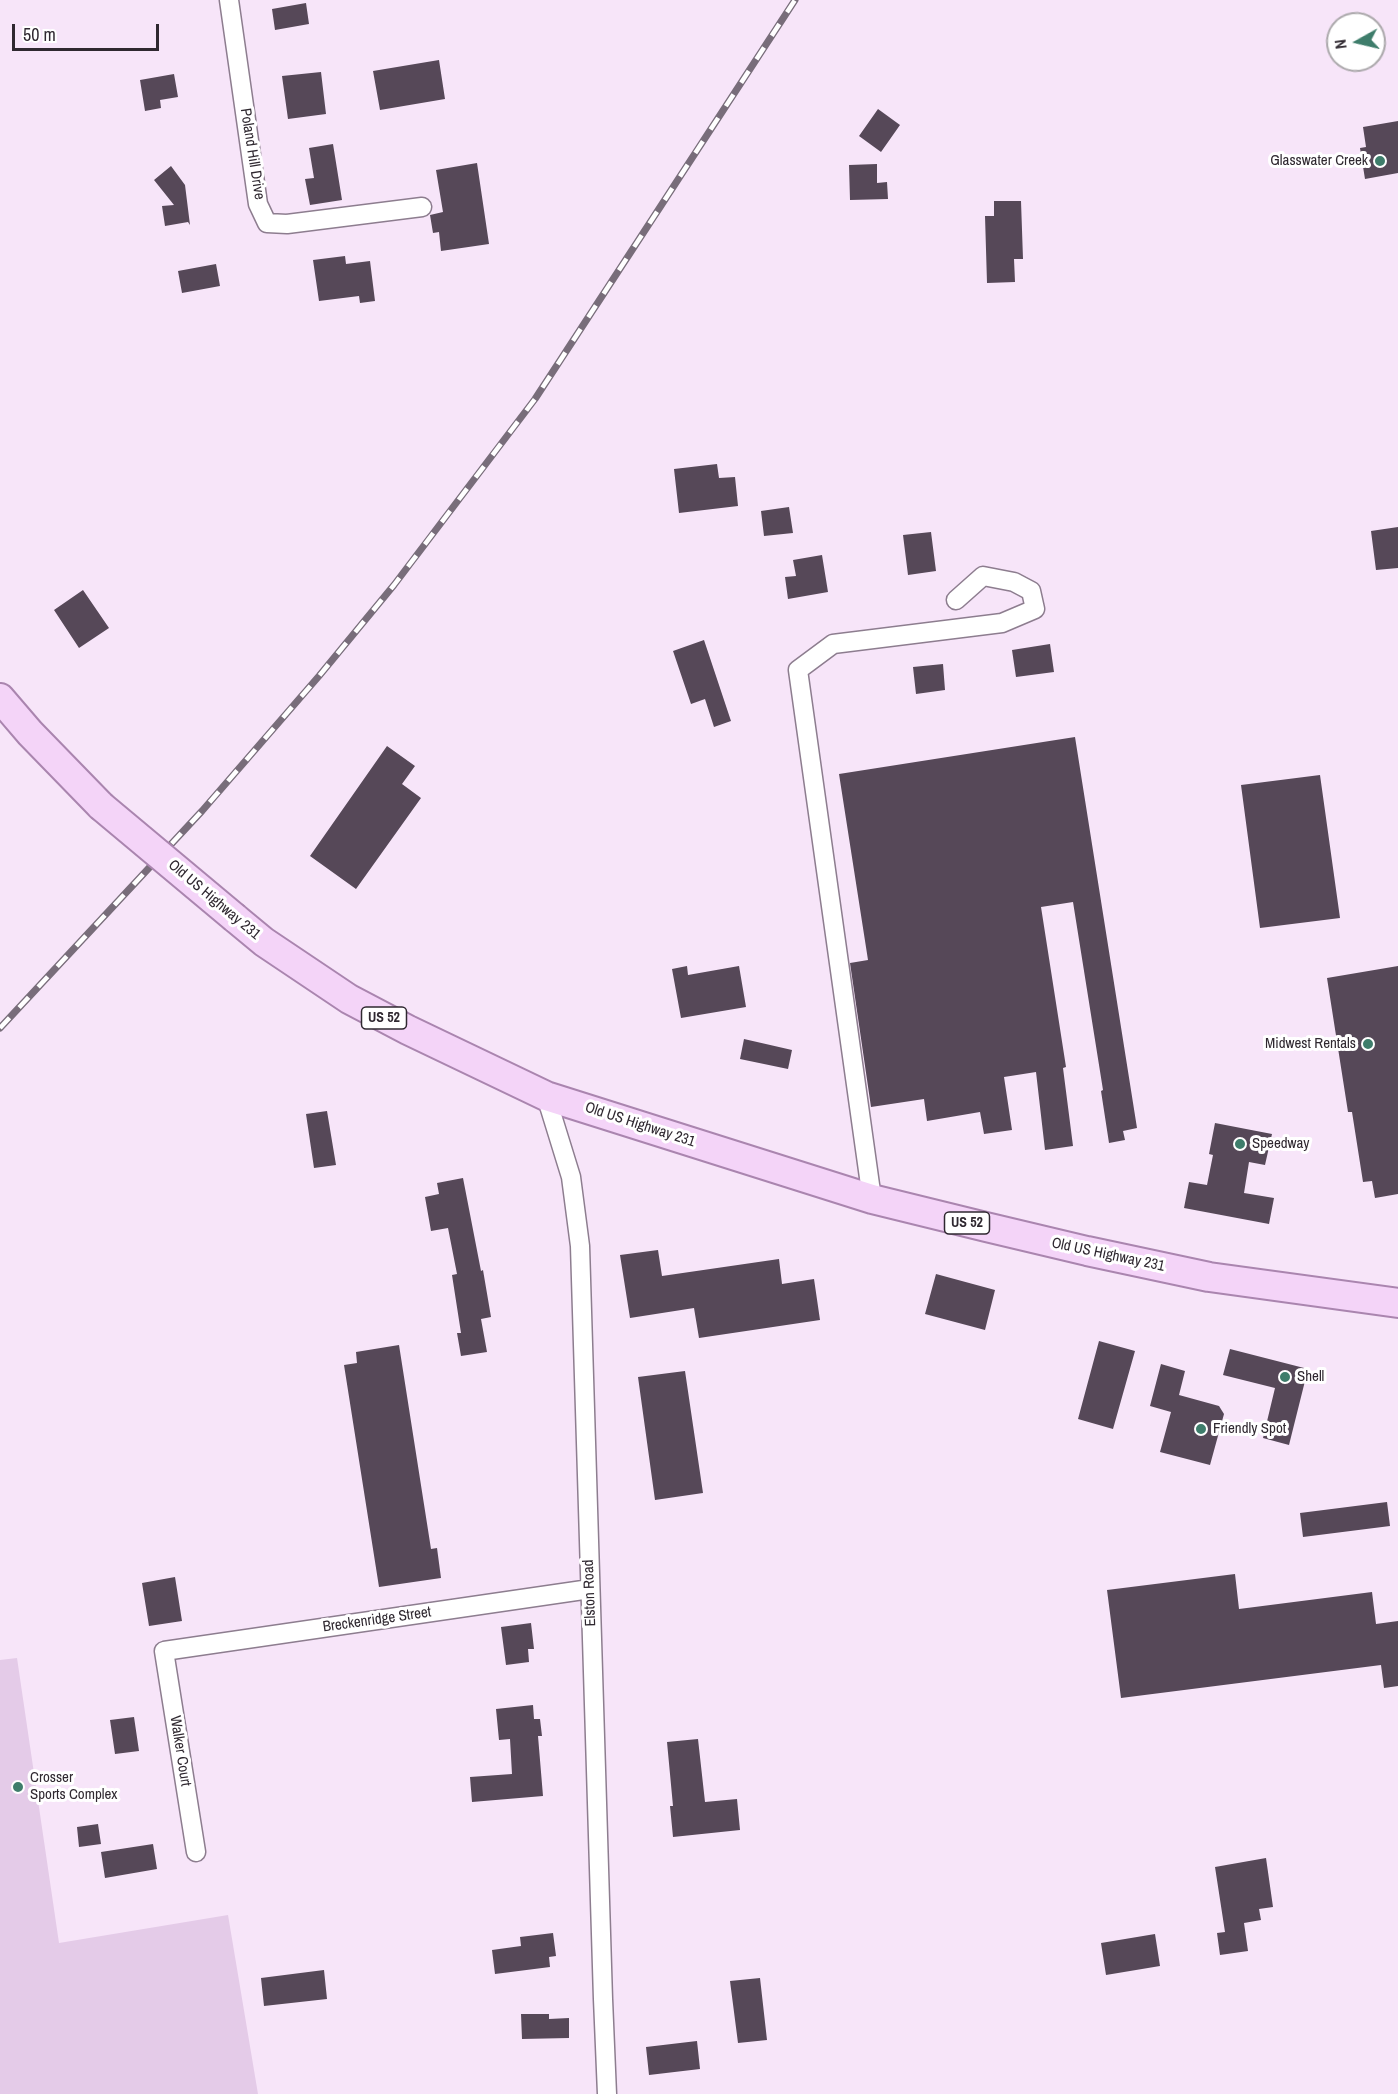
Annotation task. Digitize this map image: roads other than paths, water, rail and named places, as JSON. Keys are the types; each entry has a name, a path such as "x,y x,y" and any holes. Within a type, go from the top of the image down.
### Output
{"main road":[{"name":"Old US Highway 231","path":"0,698 30,733 101,806 264,942 349,999 450,1051 546,1096 872,1199 1087,1251 1209,1277 1398,1303"}],"street":[{"name":"Poland Hill Drive","path":"229,0 258,204 267,223 287,224 422,207"},
{"path":"872,1199 798,670 833,644 1002,623 1035,609 1030,591 1014,582 983,576 956,600"},
{"name":"Elston Road","path":"546,1096 571,1177 580,1246 607,2094"},
{"name":"Breckenridge Street","path":"164,1650 590,1589"},
{"name":"Walker Court","path":"164,1650 196,1852"}],"railway":[{"path":"0,1028 202,811 394,585 535,399 795,0"}],"place":[{"name":"Glasswater Creek","path":"1380,161"},
{"name":"Midwest Rentals","path":"1368,1044"},
{"name":"Speedway","path":"1240,1144"},
{"name":"Shell","path":"1285,1377"},
{"name":"Friendly Spot","path":"1201,1429"},
{"name":"Crosser Sports Complex","path":"18,1787"}]}
